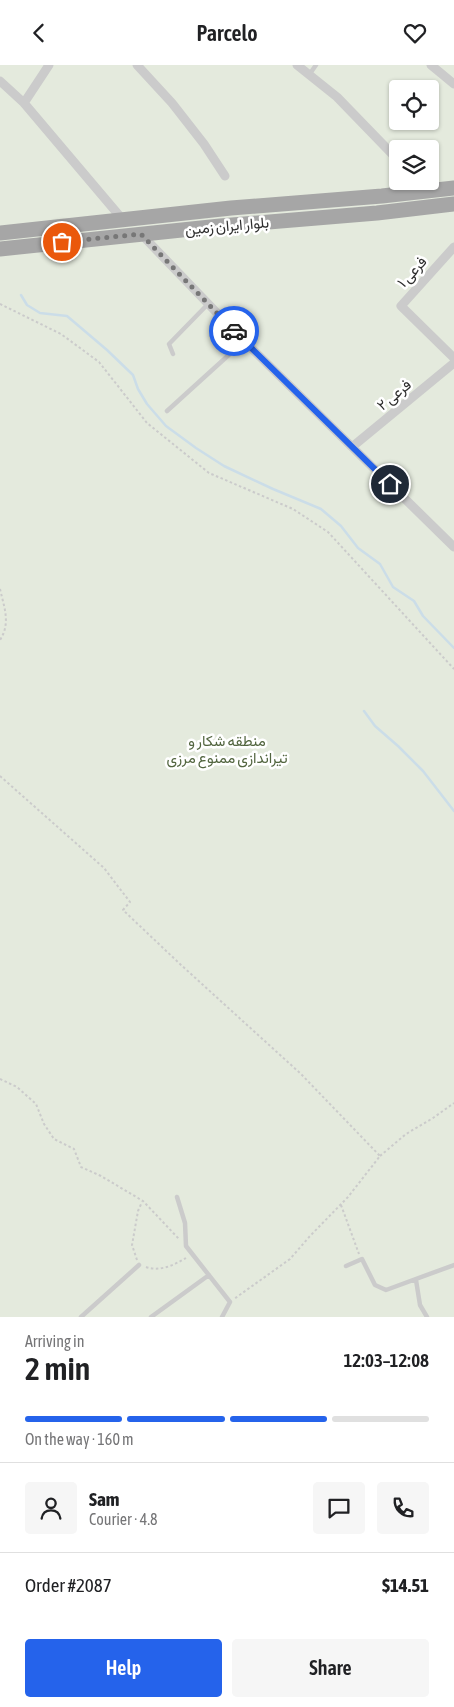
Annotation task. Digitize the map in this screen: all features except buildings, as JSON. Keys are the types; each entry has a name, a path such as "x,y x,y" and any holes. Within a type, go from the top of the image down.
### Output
{"main road":[{"name":"بلوار ایران زمین","path":"439,187 454,188"},
{"name":"بلوار ایران زمین","path":"0,233 231,209 382,196 406,190"},
{"name":"بلوار ایران زمین","path":"1,251 141,234 377,213 454,204"}],"street":[{"path":"24,103 50,65"},
{"path":"137,65 172,103 225,176"},
{"path":"297,65 337,97 389,151"},
{"path":"431,65 454,84"},
{"path":"0,81 24,103 123,220"},
{"path":"141,234 243,340 454,547"},
{"name":"فرعی ۱","path":"454,247 401,306 454,358"},
{"name":"فرعی ۲","path":"352,447 454,363"}],"lane":[{"path":"309,75 316,65"},
{"path":"173,354 169,344 208,304"},
{"path":"168,411 232,353 243,340"},
{"path":"176,1197 185,1223 186,1246 230,1302 222,1317"},
{"path":"346,1266 362,1259 375,1285 386,1290 454,1265"},
{"path":"81,1317 139,1265"},
{"path":"151,1317 209,1275"},
{"path":"416,1279 420,1305 427,1317"}],"path":[{"path":"0,304 60,334 99,362 147,423 209,473 293,509 328,532 454,669"},
{"path":"0,589 6,614 6,631 0,641"},
{"path":"0,776 104,868 130,901 123,910 301,1074 380,1156"},
{"path":"0,1079 17,1087 36,1104 44,1124 54,1139 74,1149 82,1167 143,1201 186,1246"},
{"path":"230,1302 290,1259 341,1205 380,1156 406,1134 454,1103"},
{"path":"143,1201 138,1211 132,1245 139,1265 152,1269 173,1266 192,1254"},
{"path":"341,1205 362,1259"}],"green space":[{"name":"منطقه شکار و تیراندازی ممنوع مرزی","path":"0,65 454,65 454,1317 0,1317"}],"waterway":[{"path":"21,295 27,305 40,313 67,316 107,350 133,375 138,389 147,404 166,426 196,448 224,466 321,509 341,526 358,548 380,564 393,587 414,601 423,616 454,648"},
{"path":"364,711 375,726 423,771 454,811"}],"way so far":[{"path":"62,242 141,234 234,331"}],"route":[{"path":"234,331 390,484"}]}
